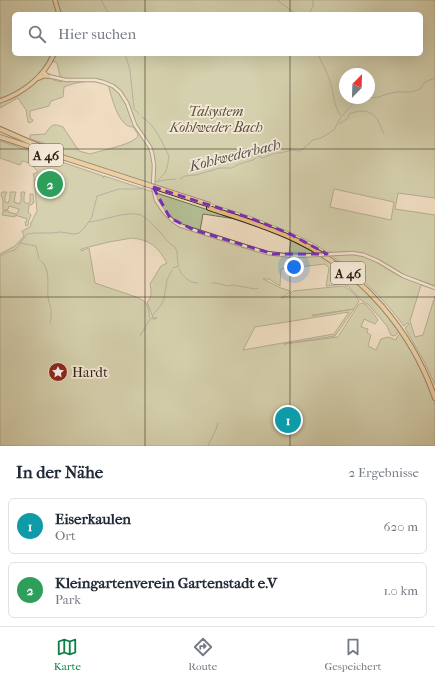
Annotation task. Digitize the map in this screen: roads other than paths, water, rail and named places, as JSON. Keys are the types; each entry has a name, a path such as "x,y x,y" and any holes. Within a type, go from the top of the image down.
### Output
{"highway":[{"path":"0,128 60,156"},
{"name":"A 46","path":"0,138 60,156 93,168"},
{"name":"A 46","path":"0,138 249,221 289,236 320,253 350,274 380,302 405,335 422,366 435,398"},
{"name":"A 46","path":"210,207 250,218 290,234 322,251 351,272 377,296 400,324 419,354 435,390"}],"main road":[{"path":"55,0 58,12"},
{"path":"0,101 30,85 44,72 53,56"},
{"path":"36,79 43,76 48,76"}],"street":[{"path":"44,72 48,76 69,80 95,80 103,82 113,86 121,94 127,103 135,125 150,147 152,153 154,165 153,187 156,200 164,212 173,221 194,230 267,253 286,256 353,253 364,255 378,261 403,276 435,288"},
{"path":"44,72 54,77"}],"waterway":[{"path":"101,0 108,12"},
{"path":"277,0 293,12"},
{"path":"310,12 313,6 313,0"},
{"path":"126,56 130,70 134,109 139,114"},
{"path":"319,56 329,78 336,106 340,115"},
{"name":"Kohlwederbach","path":"375,97 397,92 412,92 420,89 425,82 435,78"},
{"name":"Kohlwederbach","path":"180,179 185,176 196,175 220,168 232,168 239,164 253,160 258,156 263,158 275,153 302,150 313,140 321,138 334,130 341,117 349,108"},
{"path":"339,124 348,118 349,114 364,111 371,113 377,119 384,134"},
{"path":"142,117 155,130 169,156 166,171 158,181"},
{"name":"Kohlwederbach","path":"156,182 176,179"},
{"path":"0,256 15,250 27,234 61,232 74,234 79,233 92,217 97,196 119,189 141,189 145,186"},
{"path":"89,222 129,214 141,215 175,247 178,265"},
{"path":"20,243 36,246 39,259"},
{"path":"41,261 46,268 48,278 48,298 51,313 50,323"},
{"path":"173,268 179,266"},
{"path":"179,269 182,275 187,279 198,283"},
{"path":"152,316 164,299 167,280 172,270"},
{"path":"212,283 227,286 233,285 255,289 258,288"},
{"path":"140,336 150,319"},
{"path":"208,446 218,423"}],"place":[{"name":"Kleingartenverein Gartenstadt e.V","path":"50,184"},
{"name":"Hardt","path":"58,372"},
{"name":"Eiserkaulen","path":"288,420"}],"park label":[{"name":"Talsystem Kohlweder Bach","path":"216,120"}]}
